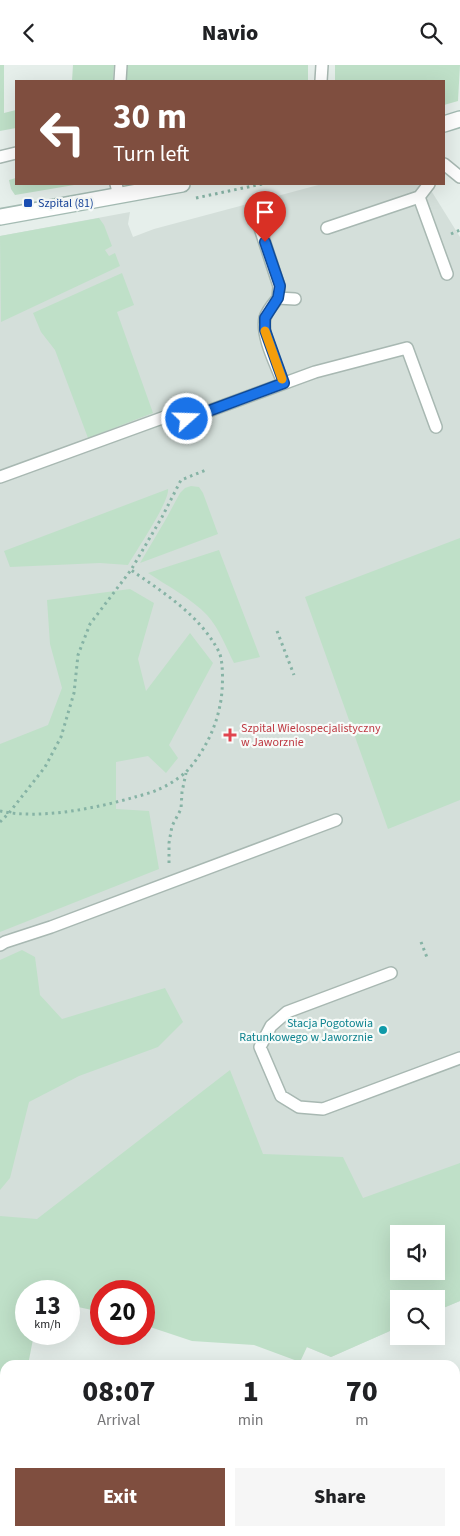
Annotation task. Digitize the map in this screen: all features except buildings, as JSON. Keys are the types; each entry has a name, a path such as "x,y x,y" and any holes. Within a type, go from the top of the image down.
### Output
{"street":[{"path":"445,123 460,119"},
{"path":"0,217 118,190 171,185"}],"lane":[{"path":"120,80 121,65"},
{"path":"321,80 322,65"},
{"path":"0,157 15,153"},
{"path":"445,165 460,177"},
{"path":"328,228 420,197 428,185"},
{"path":"420,197 447,274"},
{"path":"260,228 280,286 278,298 265,318 265,330 284,383"},
{"path":"278,298 296,299"},
{"path":"0,477 315,372 408,348 436,427"},
{"path":"0,945 336,820"},
{"path":"391,973 287,1013 271,1025 260,1047 280,1095 299,1107 323,1109 460,1058"}],"path":[{"path":"0,822 45,767 62,737 74,693 78,655 90,624 131,570 181,480 206,470"},
{"path":"0,811 35,813 72,810 110,804 158,790 186,772 203,748 218,719 223,691 220,654 202,625 171,598 131,570"},
{"path":"278,631 294,675"},
{"path":"173,881 168,859 168,843 172,826 182,809 182,792 186,772"},
{"path":"421,942 428,960"}],"shaded area":[{"name":"Szpital Wielospecjalistyczny w Jaworznie","path":"318,185 428,185 460,237 460,1301 445,1307 445,1290 390,1290 390,1331 331,1357 155,1285 155,1280 142,1280 68,1250 0,1258 0,236 130,212 128,224 133,237 154,229"}],"green space":[{"path":"0,65 4,65 4,113 15,110 15,128 0,131"},
{"path":"73,65 114,65 113,80 72,80"},
{"path":"127,65 308,65 308,80 126,80"},
{"path":"335,65 460,65 458,101 445,105 445,80 335,80"},
{"path":"15,178 15,185 74,185 15,195 9,180"},
{"path":"99,218 104,225 112,246 105,250 109,256 115,253 120,266 1,322 0,236"},
{"path":"122,273 134,305 117,312 153,413 88,438 55,350 41,332 33,313"},
{"path":"191,486 199,487 203,493 218,534 140,563 180,493 185,488"},
{"path":"168,489 164,504 128,565 100,563 10,567 4,551"},
{"path":"460,538 460,800 388,829 305,597"},
{"path":"219,550 260,657 234,663 219,632 207,615 186,598 148,573"},
{"path":"130,589 154,603 138,659 146,691 190,633 213,663 169,745 178,758 166,773 148,756 116,762 116,809 149,811 159,869 0,932 0,744 48,725 62,688 50,644 47,600"},
{"path":"22,950 35,957 40,995 62,1019 165,988 183,1022 158,1047 79,1076 29,1102 10,1178 0,1190 0,960"},
{"path":"230,1070 263,1154 343,1157 363,1198 460,1163 460,1301 445,1307 445,1290 390,1290 390,1331 331,1357 307,1347 301,1360 295,1360 254,1345 192,1341 155,1329 155,1280 90,1280 90,1310 80,1307 80,1280 15,1280 15,1345 32,1345 29,1360 0,1360 0,1216 37,1219"}],"slow traffic":[{"path":"265,331 282,379"}],"place":[{"name":"Szpital (81)","path":"28,203"},
{"name":"Szpital Wielospecjalistyczny w Jaworznie","path":"230,735"},
{"name":"Stacja Pogotowia Ratunkowego w Jaworznie","path":"383,1030"}],"route":[{"path":"187,419 284,383 265,330 265,318 278,298 280,286 265,242"}]}
